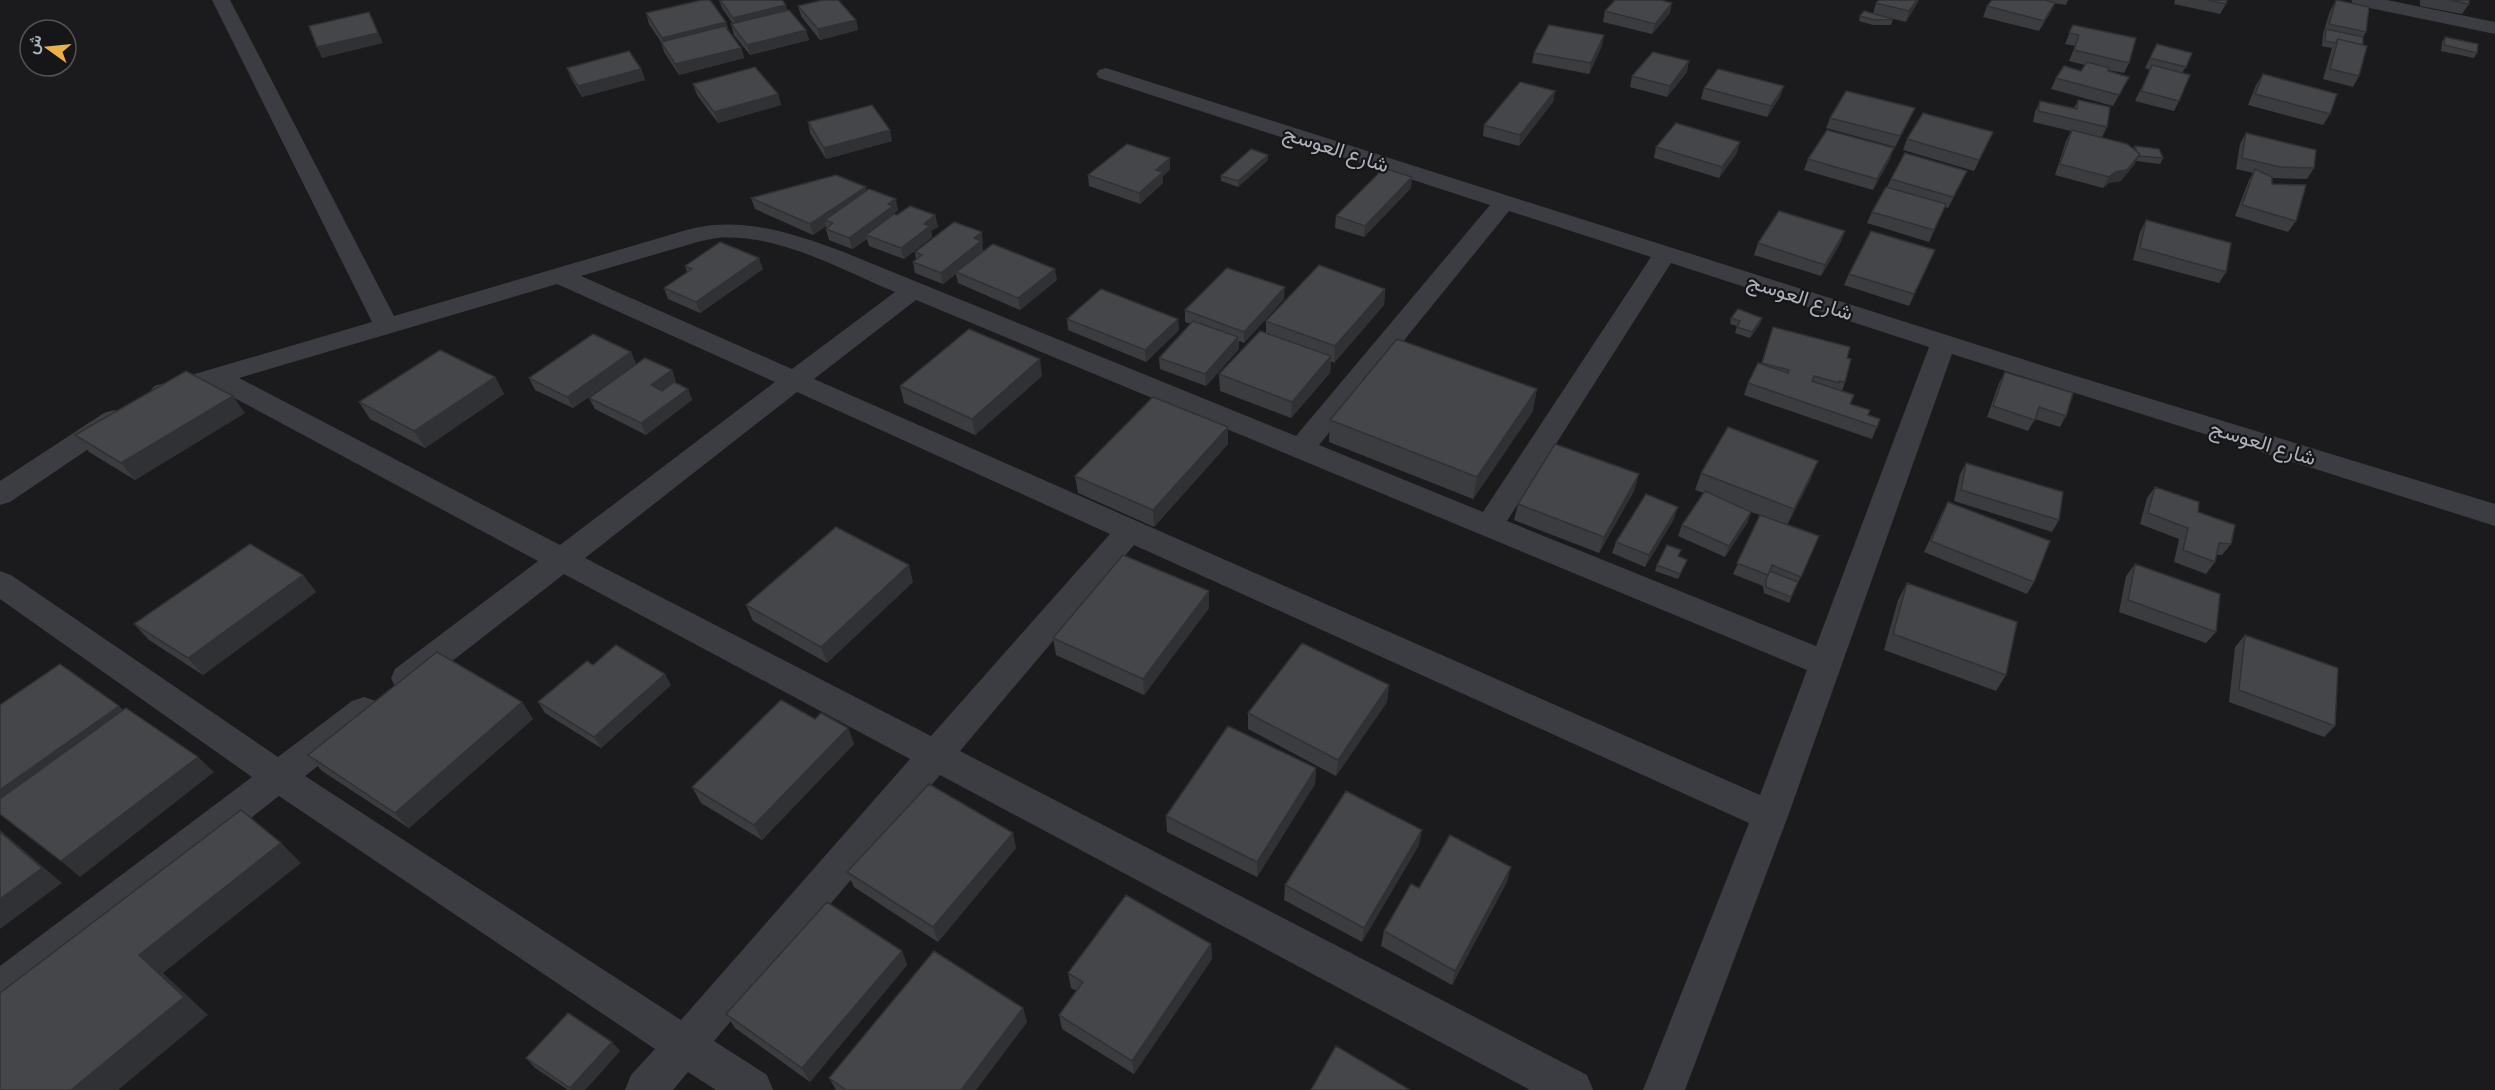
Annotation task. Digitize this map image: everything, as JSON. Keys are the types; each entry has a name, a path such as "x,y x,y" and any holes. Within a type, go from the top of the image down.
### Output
{"street":[{"path":"221,0 386,326"},
{"path":"2360,0 2495,28"},
{"name":"شارع العوسج","path":"1106,74 1943,343 2495,515"},
{"path":"1301,449 1504,203"},
{"path":"0,495 139,403 171,389 698,234 723,230 747,231 787,242 913,290 1826,664"},
{"path":"1489,526 1665,254"},
{"path":"558,275 1770,816"},
{"path":"0,990 913,290"},
{"path":"1664,1090 1770,816 1943,343"},
{"path":"213,376 1572,1090"},
{"path":"646,1090 934,754 1130,531"},
{"path":"0,583 279,777 752,1090"}],"building":[{"path":"710,0 726,22 662,38 646,13"},
{"path":"720,0 782,0 786,5 733,18"},
{"path":"823,0 838,0 856,20 818,29 798,6"},
{"path":"1615,0 1660,0 1672,3 1655,24 1605,11"},
{"path":"1879,0 1917,0 1909,11 1876,3"},
{"path":"1992,0 2044,0 2055,3 2044,21 1987,6"},
{"path":"2208,0 2227,0 2226,4"},
{"path":"2336,0 2369,7 2366,32 2329,24"},
{"path":"2450,0 2469,0 2469,4"},
{"path":"789,10 806,30 747,45 731,24"},
{"path":"1864,11 1893,19 1875,20 1860,16"},
{"path":"369,12 378,33 317,47 309,26"},
{"path":"1549,25 1604,35 1591,63 1534,53"},
{"path":"2073,25 2136,38 2129,63 2074,50 2079,35 2069,33"},
{"path":"725,26 741,48 675,64 661,42"},
{"path":"2326,29 2363,37 2363,45 2338,39 2336,43 2325,41"},
{"path":"2445,37 2478,44 2477,53 2444,45"},
{"path":"2338,39 2367,46 2359,76 2330,69"},
{"path":"2157,44 2192,53 2186,67 2150,58"},
{"path":"629,51 641,69 578,86 567,68"},
{"path":"1653,52 1689,61 1670,86 1632,76"},
{"path":"2087,62 2129,77 2119,95 2056,78 2064,66 2081,71"},
{"path":"2152,65 2190,75 2179,101 2141,91"},
{"path":"755,67 778,94 714,112 693,84"},
{"path":"1718,69 1784,86 1771,106 1704,88"},
{"path":"2263,74 2337,94 2330,114 2255,94"},
{"path":"1520,82 1555,91 1520,135 1484,125"},
{"path":"1846,91 1915,108 1900,136 1830,118"},
{"path":"2078,100 2110,107 2107,127 2038,111 2040,101 2077,109"},
{"path":"872,105 890,130 824,148 808,122"},
{"path":"1923,113 1993,132 1979,160 1907,139"},
{"path":"1676,123 1740,142 1722,167 1656,147"},
{"path":"1827,130 1894,148 1877,179 1808,159"},
{"path":"2072,130 2127,144 2140,154 2127,170 2115,172 2109,177 2060,164"},
{"path":"2246,133 2316,150 2314,168 2280,167 2242,158"},
{"path":"1127,144 1170,158 1156,170 1163,172 1139,193 1088,175"},
{"path":"2135,146 2159,149 2163,158 2139,156"},
{"path":"1251,149 1268,155 1238,181 1221,176"},
{"path":"1905,153 1967,171 1953,197 1891,179"},
{"path":"1384,168 1412,177 1365,226 1336,216"},
{"path":"2255,169 2272,177 2272,184 2306,185 2296,221 2242,205"},
{"path":"836,175 866,187 810,224 751,198"},
{"path":"1886,187 1946,204 1934,230 1872,212"},
{"path":"869,189 896,199 888,204 893,206 849,238 826,229 833,223 825,220"},
{"path":"910,206 935,215 924,224 930,226 901,248 866,235 894,214 897,215"},
{"path":"1779,211 1845,231 1825,265 1758,243"},
{"path":"2146,220 2231,243 2226,272 2140,248"},
{"path":"954,222 982,232 974,238 981,241 941,273 913,262 922,255 915,252"},
{"path":"1871,231 1935,250 1914,294 1849,274"},
{"path":"720,242 759,258 696,302 664,288 692,269 685,266"},
{"path":"993,244 1055,269 1018,298 956,272"},
{"path":"1319,265 1385,289 1335,346 1266,321"},
{"path":"1227,268 1285,287 1244,332 1185,310"},
{"path":"1101,289 1178,319 1145,350 1067,319"},
{"path":"1738,309 1762,318 1752,332 1737,327 1740,321 1731,318"},
{"path":"1193,321 1238,337 1205,374 1159,358"},
{"path":"1773,327 1850,347 1847,358 1851,359 1845,382 1839,381 1839,383 1814,376 1812,381 1854,395 1850,404 1870,410 1868,415 1880,419 1877,427 1748,383 1758,363 1788,373 1789,370 1762,363"},
{"path":"969,329 1040,359 972,419 900,386"},
{"path":"1260,331 1331,356 1292,402 1219,374"},
{"path":"593,334 631,352 567,397 529,378"},
{"path":"1397,339 1537,389 1477,477 1330,420"},
{"path":"440,350 495,377 414,431 359,402"},
{"path":"645,358 672,370 651,385 662,391 674,382 688,389 641,423 589,398"},
{"path":"186,371 233,396 121,463 75,435"},
{"path":"2005,372 2073,393 2066,416 2039,407 2035,420 1993,406"},
{"path":"1153,397 1228,427 1153,510 1075,476"},
{"path":"1728,427 1818,461 1794,509 1701,473"},
{"path":"1555,444 1639,474 1604,537 1518,504"},
{"path":"1966,463 2063,492 2059,520 1961,490"},
{"path":"2155,487 2199,502 2198,512 2235,525 2231,544 2219,543 2215,562 2183,550 2188,528 2148,513"},
{"path":"1705,491 1751,512 1729,546 1682,525"},
{"path":"1646,494 1678,507 1649,555 1616,542"},
{"path":"1948,502 2050,541 2034,582 1931,541"},
{"path":"1760,515 1819,536 1801,577 1772,565 1768,575 1737,563"},
{"path":"836,527 909,565 821,647 746,605"},
{"path":"250,544 303,575 188,658 134,624"},
{"path":"1667,545 1681,550 1678,556 1687,560 1680,574 1657,565"},
{"path":"1123,555 1209,591 1143,679 1053,638"},
{"path":"2135,564 2220,594 2216,632 2128,600"},
{"path":"1770,571 1798,582 1791,597 1766,587"},
{"path":"1907,583 2017,622 2006,675 1893,634"},
{"path":"2245,635 2338,668 2335,726 2239,690"},
{"path":"1302,643 1389,685 1338,760 1248,713"},
{"path":"616,645 665,674 594,737 538,702 587,661 593,665"},
{"path":"437,652 522,702 395,813 308,755"},
{"path":"60,664 119,706 0,790 0,705"},
{"path":"781,700 815,719 821,713 848,728 754,825 692,787"},
{"path":"126,708 198,757 61,861 0,814 0,799"},
{"path":"1228,726 1316,768 1257,862 1166,816"},
{"path":"929,784 1013,833 933,927 847,872"},
{"path":"1346,791 1422,830 1364,928 1285,885"},
{"path":"241,810 281,843 139,955 184,997 71,1090 0,1090 0,993"},
{"path":"0,832 42,868 0,899"},
{"path":"1450,835 1511,867 1455,971 1384,931 1411,884 1419,888"},
{"path":"1126,895 1211,944 1132,1061 1059,1015 1083,982 1068,973"},
{"path":"827,902 902,951 802,1068 726,1014"},
{"path":"934,951 1023,1008 961,1090 846,1090 829,1078"},
{"path":"568,1013 612,1042 570,1088 526,1058"},
{"path":"1336,1046 1410,1090 1311,1090"}]}
